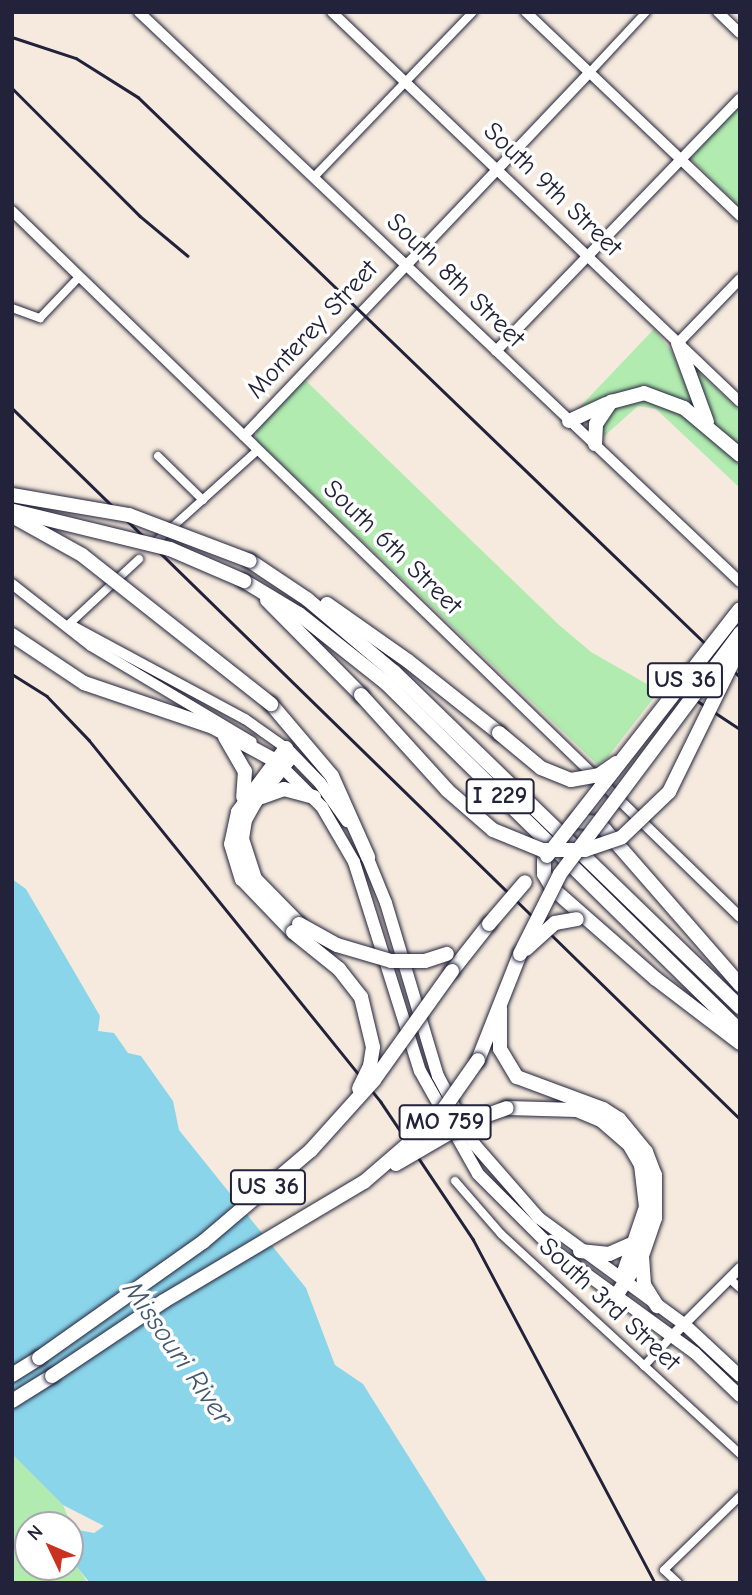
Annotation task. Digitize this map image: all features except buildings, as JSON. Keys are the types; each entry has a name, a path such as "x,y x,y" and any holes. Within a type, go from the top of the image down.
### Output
{"highway":[{"path":"678,343 694,396 714,432"},
{"path":"569,421 632,394 654,395 684,408 740,455"},
{"path":"595,444 596,424 611,402"},
{"name":"I 229","path":"12,495 129,515 250,561 307,598 394,672 740,1007"},
{"name":"I 229","path":"12,510 170,549 244,581 299,614 386,683 740,1031"},
{"path":"12,516 82,555 271,704 332,776 369,857"},
{"path":"250,561 374,636 541,768 570,780 599,775 631,751"},
{"path":"244,581 360,695 447,790 493,830 542,850 585,850 622,837 669,792 740,647"},
{"name":"US 36","path":"12,1375 203,1242 311,1150 347,1112 452,971 576,821 740,609"},
{"name":"US 36","path":"12,1401 164,1301 364,1182 436,1120 478,1060 520,954 552,888 740,634"},
{"path":"12,635 84,683 142,706 213,727 280,763"},
{"path":"213,727 231,741 245,771 238,812 231,832 234,863 255,894 296,928 351,981 368,1013 370,1066 347,1112"},
{"path":"238,812 290,751"},
{"path":"280,763 245,820 245,859 296,928 337,945 391,961 425,961 447,954 487,927"},
{"path":"255,802 284,789 314,797"},
{"path":"576,821 598,823 740,985"},
{"path":"544,859 544,874 552,888 579,916 740,1043"},
{"path":"520,954 546,928 564,919 579,916"},
{"path":"500,1008 500,1049 517,1077 603,1109 619,1119 646,1152 657,1195 642,1256 644,1285 657,1306"},
{"path":"364,1182 468,1122 507,1108 577,1110 617,1130 641,1165 646,1207 621,1287"},
{"path":"580,1251 610,1254 636,1242"},
{"path":"621,1287 642,1256"}],"main road":[{"name":"South 8th Street","path":"139,12 740,582"},
{"name":"South 9th Street","path":"332,12 740,402"},
{"path":"526,12 740,216"},
{"path":"718,12 740,33"},
{"name":"Monterey Street","path":"244,436 590,72"},
{"path":"496,351 740,98"},
{"name":"South 6th Street","path":"12,211 740,917"},
{"path":"678,343 740,279"},
{"path":"12,584 68,625 91,646 240,733 280,763"},
{"path":"68,625 177,680 245,719 290,751 327,792 369,857"},
{"name":"MO 759","path":"280,763 314,797 354,862 420,1071 458,1145 524,1225 684,1324 740,1376"},
{"name":"MO 759","path":"369,857 425,1042 455,1111 515,1196 621,1287 740,1396"},
{"path":"672,1336 740,1268"}],"street":[{"path":"314,177 473,12"},
{"name":"Monterey Street","path":"590,72 646,12"},
{"path":"12,308 40,318 79,277"},
{"path":"159,539 258,450"},
{"path":"158,456 203,500"},
{"path":"68,625 139,559"},
{"name":"South 3rd Street","path":"455,1181 501,1234 740,1454"},
{"path":"730,1279 740,1288"},
{"path":"644,1366 672,1336"},
{"path":"678,1583 664,1570 740,1496"}],"green space":[{"path":"740,105 740,207 690,158"},
{"path":"654,329 672,352 698,414 677,399 639,388 623,391 574,413"},
{"path":"690,364 740,411 740,450 708,418"},
{"path":"304,379 559,625 591,652 659,691 607,758 598,765 256,440 257,429"},
{"path":"644,397 669,403 740,465 740,488 656,409 638,406 602,438 600,424 609,407"},
{"path":"12,1454 63,1505 66,1511 14,1511 14,1581 84,1581 84,1577 88,1583 12,1583"}],"water":[{"name":"Missouri River","path":"12,879 26,889 100,1016 98,1031 114,1033 128,1053 141,1056 173,1101 179,1130 306,1288 335,1365 363,1384 488,1583 90,1583 84,1576 84,1531 94,1533 104,1526 84,1516 84,1511 75,1511 63,1505 12,1454"}],"railway":[{"path":"12,37 76,58 138,97 740,677"},
{"path":"12,88 140,216 188,256"},
{"path":"12,408 740,1119"},
{"path":"12,674 47,696 89,740 381,1102 473,1239 655,1583"},
{"path":"696,700 740,729"}]}
